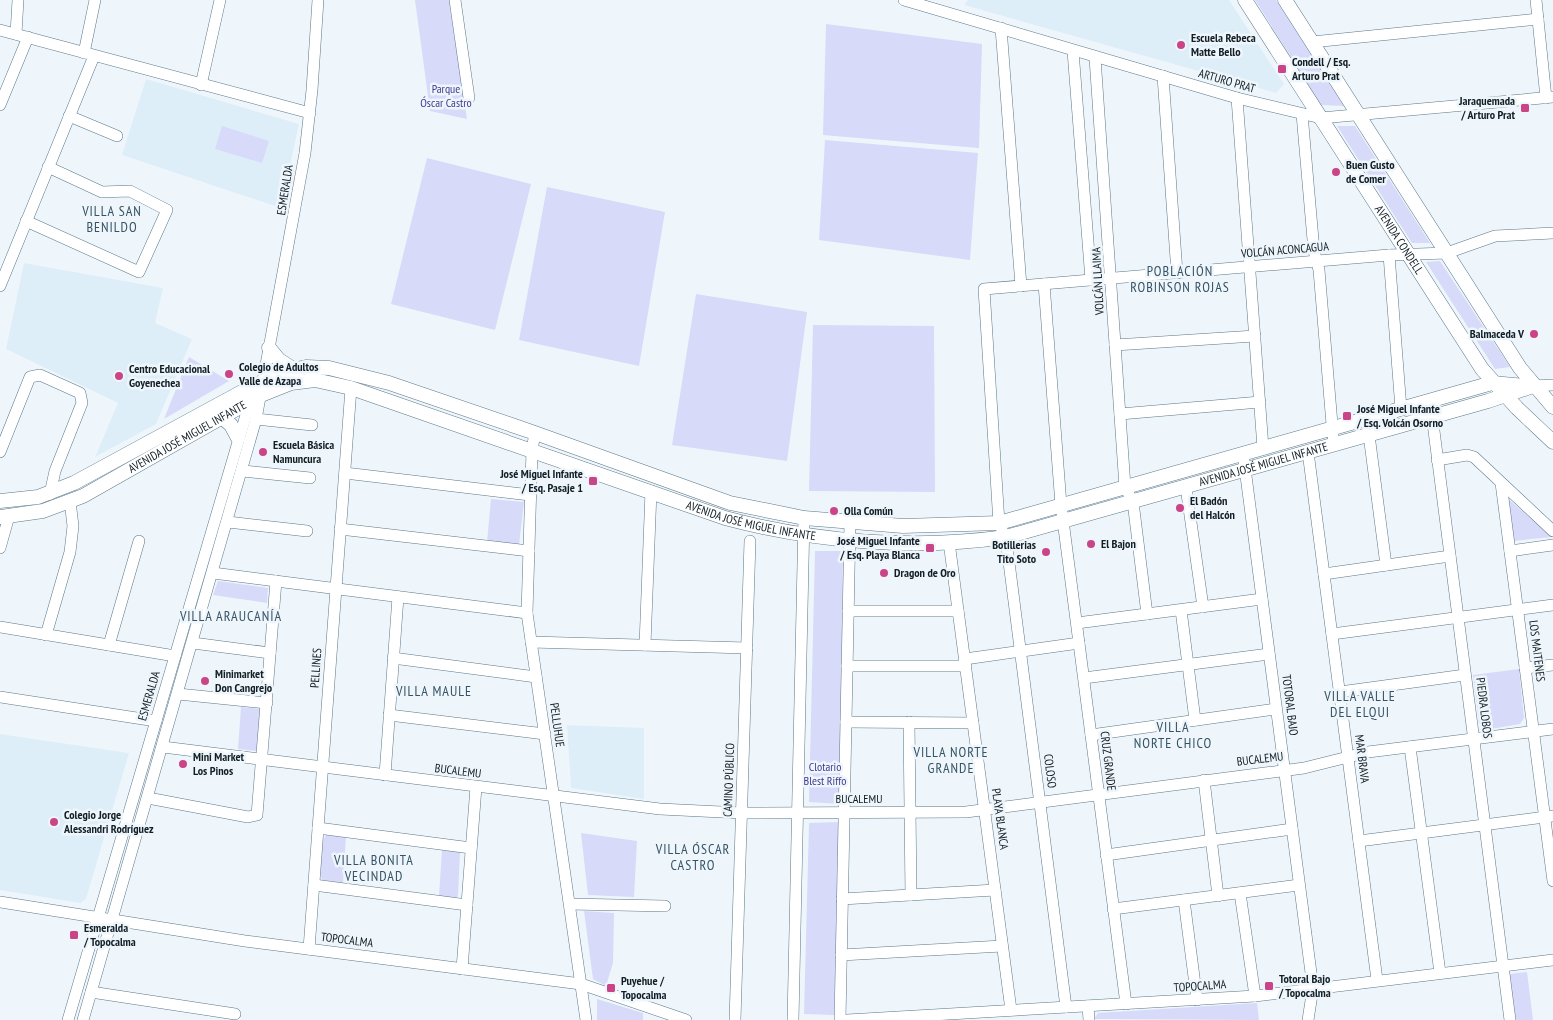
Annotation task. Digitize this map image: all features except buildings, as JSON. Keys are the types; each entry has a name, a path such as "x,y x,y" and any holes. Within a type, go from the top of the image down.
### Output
{"main road":[{"name":"AVENIDA CONDELL","path":"1245,0 1492,382 1553,442"},
{"path":"1285,0 1533,386 1553,407"},
{"path":"269,348 279,360 293,369"},
{"name":"AVENIDA JOSÉ MIGUEL INFANTE","path":"0,501 26,500 50,494 74,484 261,389 293,369 317,367 368,378 535,433 730,503 804,518 850,523 912,526 999,523 1492,382 1533,386"},
{"name":"AVENIDA JOSÉ MIGUEL INFANTE","path":"5,517 43,511 70,501 248,404 261,389 301,380 322,381 351,388 725,518 849,540 949,542 1006,537 1064,522 1505,396 1533,386"},
{"path":"223,418 232,425 238,438"}],"street":[{"path":"0,105 22,36 18,0"},
{"path":"0,286 69,116 89,55 95,0"},
{"path":"201,85 220,0"},
{"name":"ESMERALDA","path":"83,1020 243,471 256,419 294,217 310,113 318,0"},
{"path":"454,0 469,98"},
{"name":"ARTURO PRAT","path":"904,0 1095,58 1237,98 1321,118 1360,116 1550,97"},
{"path":"1536,0 1550,97"},
{"path":"1312,42 1538,19"},
{"path":"1001,28 1021,286"},
{"path":"0,30 310,113"},
{"name":"VOLCÁN LLAIMA","path":"1073,51 1091,280"},
{"name":"VOLCÁN LLAIMA","path":"1095,58 1126,487 1132,502 1147,614"},
{"path":"1163,76 1177,273"},
{"path":"1237,98 1263,448"},
{"path":"1302,114 1333,445"},
{"path":"69,116 117,136"},
{"path":"26,221 139,272 168,210 130,191 102,192 48,167"},
{"name":"VOLCÁN ACONCAGUA","path":"999,523 984,289 1408,253 1447,253 1495,236 1553,233"},
{"path":"1389,255 1401,409"},
{"name":"CRUZ GRANDE","path":"1044,284 1061,505 1126,1004"},
{"path":"1115,345 1255,336"},
{"path":"0,452 28,380 33,376 48,378 78,391 82,396 82,403 55,471 50,494"},
{"name":"AVENIDA JOSÉ MIGUEL INFANTE","path":"1533,386 1553,386"},
{"name":"PELLINES","path":"309,949 351,388"},
{"name":"PIEDRA LOBOS","path":"1430,400 1510,1020"},
{"path":"1120,414 1260,402"},
{"name":"ESMERALDA","path":"68,1020 248,404"},
{"path":"256,419 312,425"},
{"name":"PELLUHUE","path":"535,433 532,450 527,613 586,1020"},
{"path":"1369,435 1386,565"},
{"name":"MAR BRAVA","path":"1308,452 1377,980"},
{"name":"TOTORAL BAJO","path":"1242,454 1313,988 1308,1020"},
{"path":"1437,460 1470,456 1553,531"},
{"path":"243,471 310,478"},
{"path":"344,473 530,495"},
{"name":"LOS MAITENES","path":"1501,483 1534,731 1549,816 1553,881"},
{"path":"1186,487 1202,607"},
{"path":"645,645 651,491"},
{"path":"46,635 71,547 73,526 70,501"},
{"path":"0,548 5,517"},
{"path":"793,1020 804,518"},
{"path":"228,522 307,531"},
{"path":"840,1020 850,523"},
{"name":"COLOSO","path":"999,523 1006,537 1066,1007"},
{"path":"340,529 529,551"},
{"path":"109,645 139,541"},
{"name":"CAMINO PÚBLICO","path":"736,1020 750,542"},
{"name":"PLAYA BLANCA","path":"949,542 1011,1010"},
{"path":"1510,551 1553,545"},
{"path":"1324,574 1450,556"},
{"path":"213,573 527,613"},
{"path":"148,798 255,817 259,810 276,582"},
{"path":"385,775 398,597"},
{"path":"1077,623 1262,599"},
{"path":"1332,634 1553,604"},
{"path":"1181,610 1196,720"},
{"path":"848,611 958,611"},
{"path":"0,627 175,656"},
{"path":"531,642 747,648"},
{"path":"193,643 270,653"},
{"path":"847,666 965,662 1020,651 1079,643"},
{"path":"1084,678 1269,654"},
{"path":"393,658 536,677"},
{"path":"1525,668 1553,664"},
{"path":"1340,692 1465,675"},
{"path":"178,694 267,704"},
{"path":"0,697 156,721"},
{"path":"1091,735 1276,709"},
{"path":"389,715 544,734"},
{"path":"846,722 973,722"},
{"path":"910,722 911,895"},
{"name":"BUCALEMU","path":"163,747 660,809 742,813 910,812 984,810 1284,770 1324,764 1348,756 1553,728"},
{"path":"1410,747 1440,973"},
{"path":"1204,780 1218,896"},
{"path":"462,968 476,787"},
{"path":"1359,841 1549,816"},
{"path":"318,828 471,848"},
{"path":"1106,854 1292,829"},
{"path":"314,885 467,905"},
{"path":"1114,909 1300,885"},
{"path":"842,899 995,890"},
{"path":"1240,893 1254,996"},
{"path":"1184,900 1197,1000"},
{"name":"TOPOCALMA","path":"0,902 309,949 582,984 686,1020"},
{"path":"570,904 665,906"},
{"path":"841,955 1002,946"},
{"name":"TOPOCALMA","path":"847,1020 995,1016 1011,1010 1254,996 1553,960"},
{"path":"92,992 234,1014"},
{"path":"1088,1006 1090,1020"}],"shaded area":[{"name":"Escuela Rebeca Matte Bello","path":"968,0 1229,0 1284,84 1276,93 964,5"},
{"path":"146,79 299,124 281,208 122,155"},
{"name":"Centro Educacional Goyenechea","path":"24,263 163,288 155,323 192,339 156,424 95,457 118,403 6,349"},
{"path":"567,725 644,728 644,799 571,788"},
{"name":"Colegio Jorge Alessandri Rodríguez","path":"0,734 129,753 86,899 80,903 0,890"}],"green space":[{"name":"Parque Óscar Castro","path":"415,0 449,0 467,119 430,111"},
{"path":"1255,0 1276,0 1344,106 1321,105"},
{"path":"826,24 982,44 979,148 823,135"},
{"path":"222,126 269,141 262,163 215,149"},
{"path":"1337,126 1355,126 1430,243 1412,243"},
{"path":"825,140 978,153 970,260 819,240"},
{"path":"427,158 531,184 495,330 391,304"},
{"path":"547,187 665,212 639,366 519,340"},
{"path":"1440,261 1510,367 1495,369 1426,262"},
{"path":"696,294 807,312 787,461 672,445"},
{"path":"813,325 934,326 935,492 809,491"},
{"path":"189,357 229,381 164,419"},
{"path":"1507,498 1552,537 1513,541"},
{"path":"491,499 524,502 519,545 487,542"},
{"name":"Clotario Blest Riffo","path":"815,551 843,551 840,804 809,802"},
{"path":"218,581 268,588 267,603 213,595"},
{"path":"1519,669 1524,718 1520,724 1485,730 1479,723 1473,675"},
{"path":"241,707 261,709 257,751 238,749"},
{"name":"Clotario Blest Riffo","path":"839,822 834,1015 804,1014 809,823"},
{"path":"581,833 637,841 634,897 588,895"},
{"path":"326,835 346,836 343,883 322,880 320,857"},
{"path":"442,850 460,852 458,896 455,899 439,896"},
{"path":"584,911 614,913 613,963 606,986 593,979"},
{"path":"1527,972 1533,1020 1516,1020 1509,974"},
{"path":"597,999 643,1013 643,1020 597,1020"},
{"path":"1257,1003 1259,1020 1094,1019 1098,1013"}],"place":[{"name":"Escuela Rebeca Matte Bello","path":"1181,45"},
{"name":"Condell / Esq. Arturo Prat","path":"1282,69"},
{"name":"Jaraquemada / Arturo Prat","path":"1525,108"},
{"name":"Buen Gusto de Comer","path":"1336,172"},
{"name":"Balmaceda V","path":"1534,334"},
{"name":"Colegio de Adultos Valle de Azapa","path":"229,374"},
{"name":"Centro Educacional Goyenechea","path":"119,376"},
{"name":"José Miguel Infante / Esq. Volcán Osorno","path":"1347,416"},
{"name":"Escuela Básica Namuncura","path":"263,452"},
{"name":"José Miguel Infante / Esq. Pasaje 1","path":"593,481"},
{"name":"El Badón del Halcón","path":"1180,508"},
{"name":"Olla Común","path":"834,511"},
{"name":"El Bajon","path":"1091,544"},
{"name":"José Miguel Infante / Esq. Playa Blanca","path":"930,548"},
{"name":"Botillerias Tito Soto","path":"1046,552"},
{"name":"Dragon de Oro","path":"884,573"},
{"name":"Minimarket Don Cangrejo","path":"205,681"},
{"name":"Mini Market Los Pinos","path":"183,764"},
{"name":"Colegio Jorge Alessandri Rodríguez","path":"54,822"},
{"name":"Esmeralda / Topocalma","path":"74,935"},
{"name":"Totoral Bajo / Topocalma","path":"1269,986"},
{"name":"Puyehue / Topocalma","path":"611,988"}],"district":[{"name":"VILLA SAN BENILDO","path":"112,220"},
{"name":"POBLACIÓN ROBINSON ROJAS","path":"1180,280"},
{"name":"VILLA ARAUCANÍA","path":"231,616"},
{"name":"VILLA MAULE","path":"434,691"},
{"name":"VILLA VALLE DEL ELQUI","path":"1360,704"},
{"name":"VILLA NORTE CHICO","path":"1173,736"},
{"name":"VILLA NORTE GRANDE","path":"951,760"},
{"name":"VILLA ÓSCAR CASTRO","path":"693,858"},
{"name":"VILLA BONITA VECINDAD","path":"374,868"}]}
